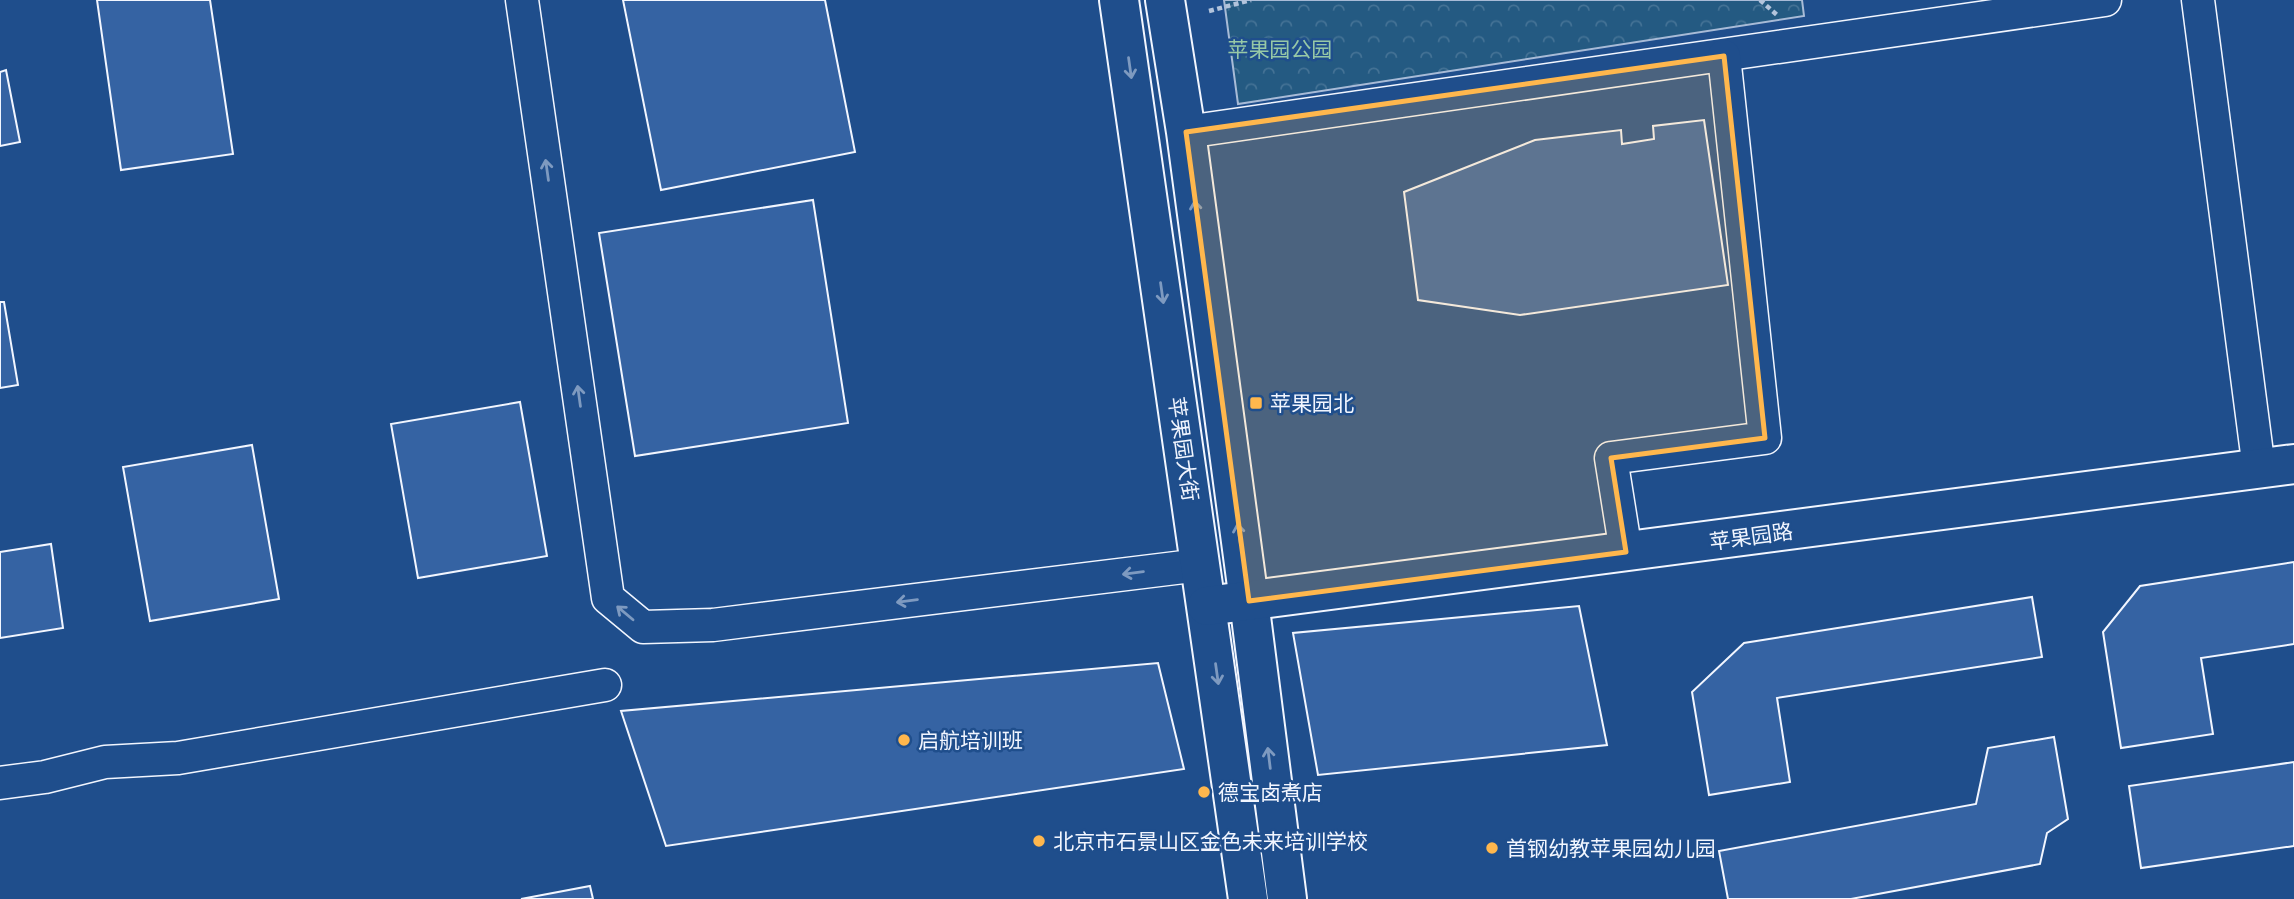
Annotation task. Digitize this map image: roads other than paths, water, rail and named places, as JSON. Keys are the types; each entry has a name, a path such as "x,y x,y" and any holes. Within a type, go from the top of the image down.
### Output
{"main road":[{"name":"苹果园大街","path":"1119,0 1248,899"},
{"name":"苹果园大街","path":"1165,0 1186,132 1287,899"},
{"name":"苹果园路","path":"1207,606 2276,466"}],"street":[{"path":"522,0 608,598 643,627 713,625 1200,565"},
{"path":"1186,132 2105,0"},
{"path":"2197,0 2276,466"},
{"path":"1626,552 1611,458 1765,438 1724,56"},
{"path":"0,783 45,778 105,762 178,758 605,685"}],"place":[{"name":"苹果园北","path":"1256,403"},
{"name":"启航培训班","path":"904,740"},
{"name":"德宝卤煮店","path":"1204,792"},
{"name":"北京市石景山区金色未来培训学校","path":"1039,841"},
{"name":"首钢幼教苹果园幼儿园","path":"1492,848"}],"park label":[{"name":"苹果园公园","path":"1280,49"}]}
